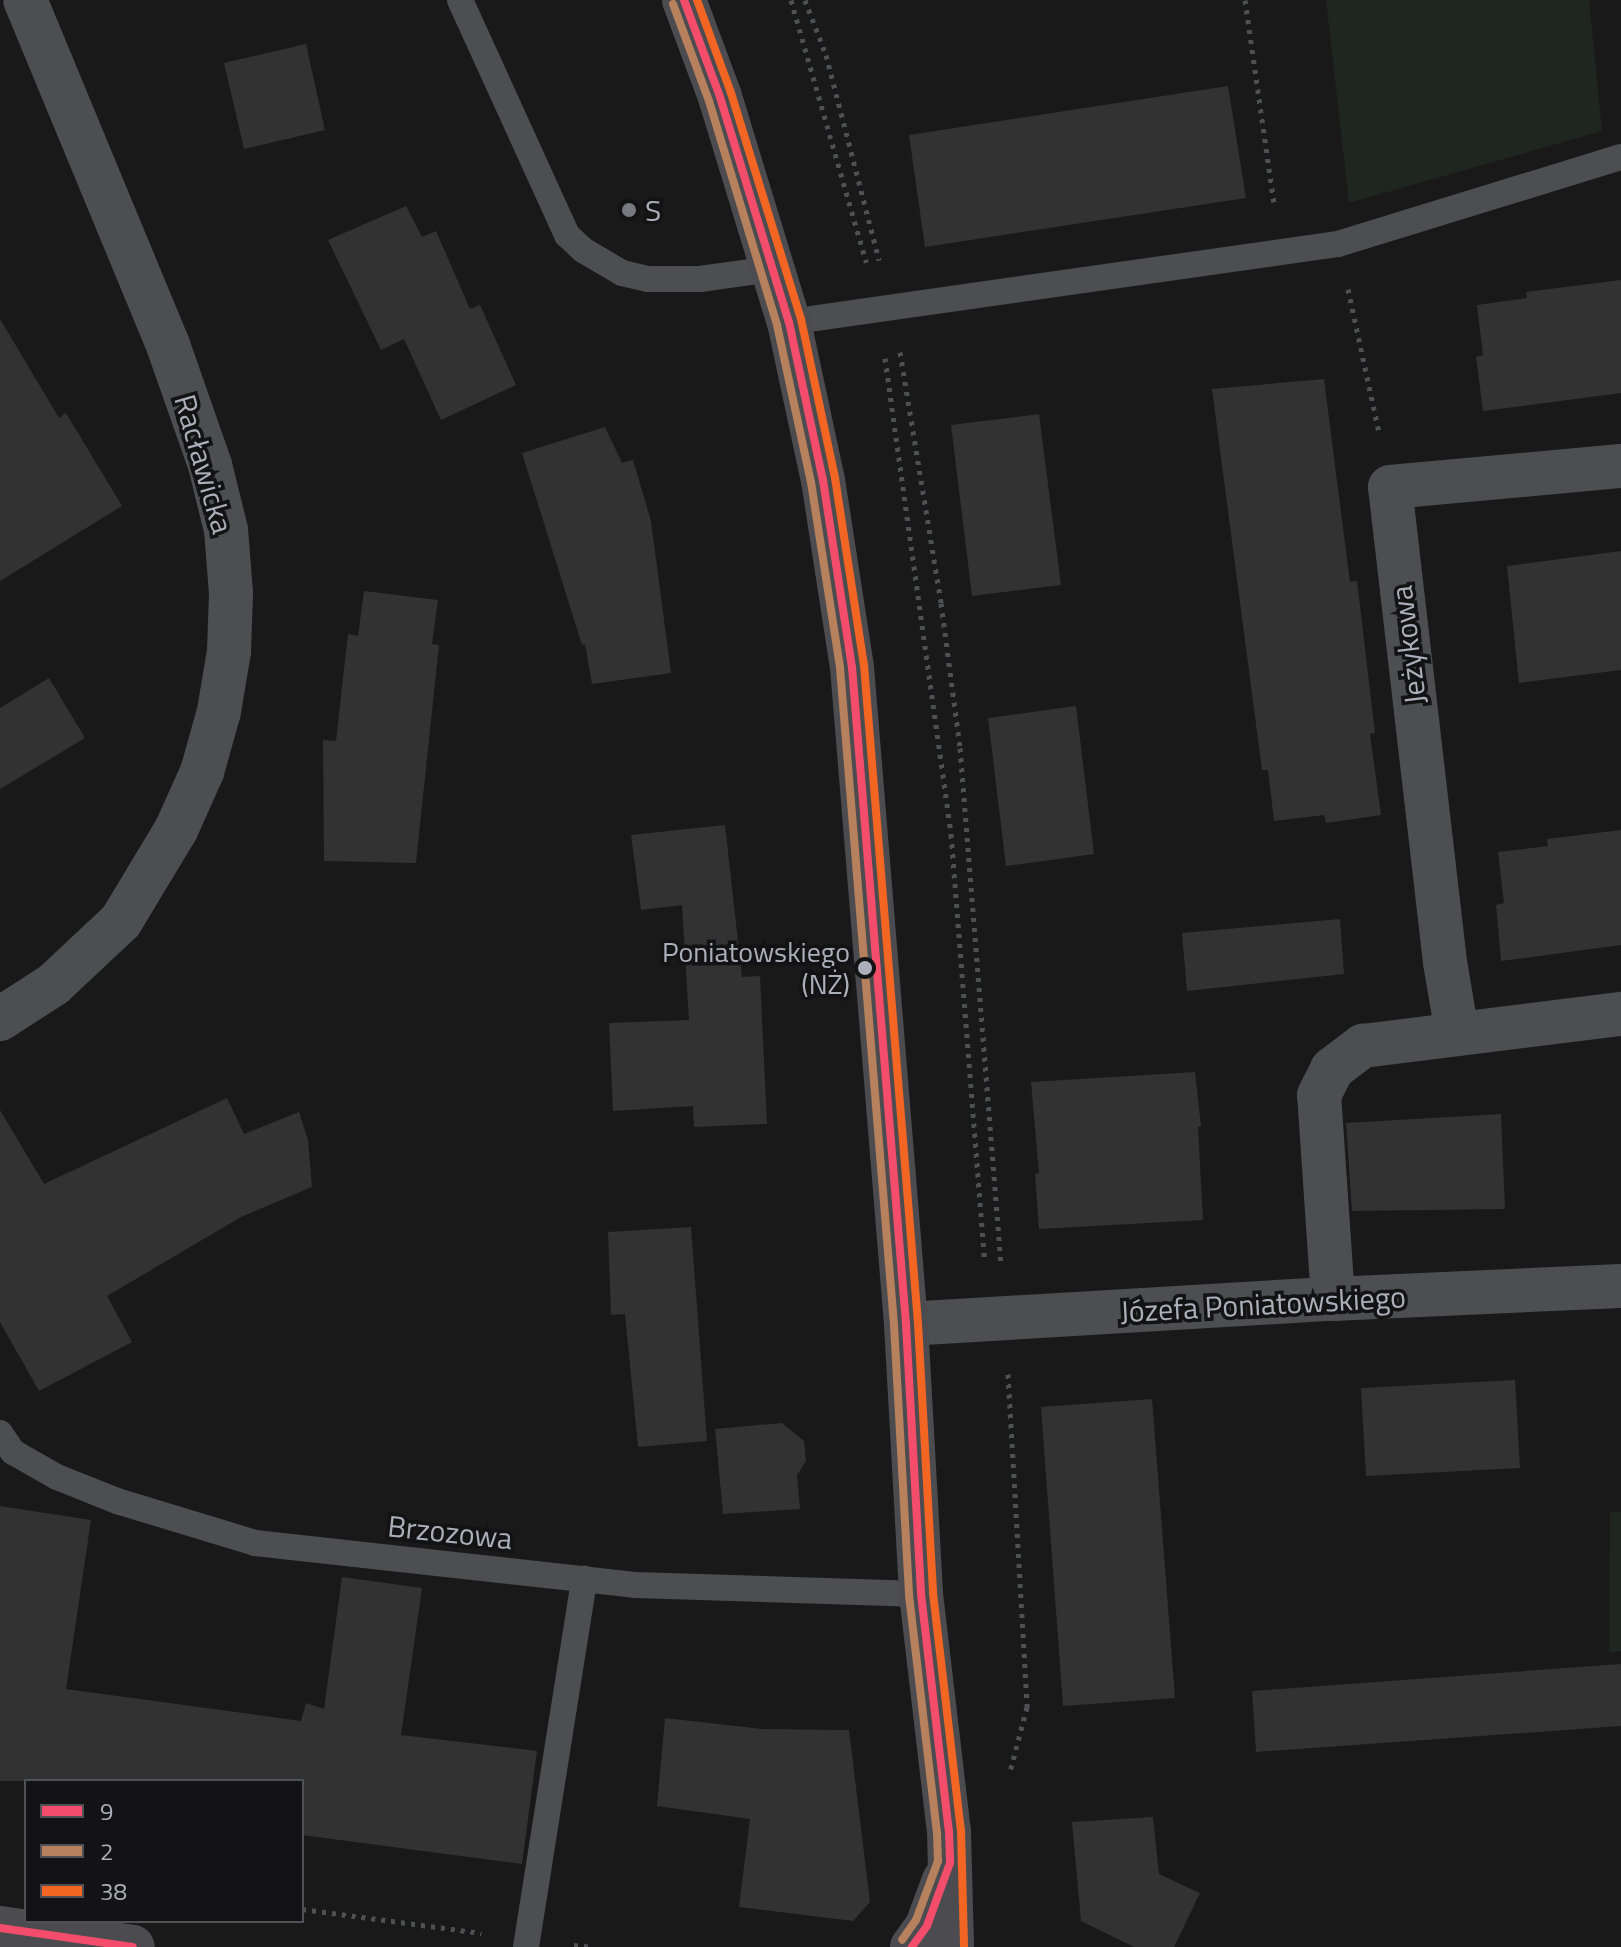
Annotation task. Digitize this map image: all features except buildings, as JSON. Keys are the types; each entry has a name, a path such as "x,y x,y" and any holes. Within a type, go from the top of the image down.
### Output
{"main road":[{"path":"684,0 720,97 789,322 823,480 852,667 906,1324 921,1594 950,1863 952,1947"},
{"path":"912,1947 927,1926 950,1863"},
{"path":"0,1928 133,1947"}],"street":[{"name":"Racławicka","path":"0,1019 54,984 121,921 176,830 202,772 219,711 229,651 231,593 226,530 210,465 168,345 25,0"},
{"path":"1390,487 1621,466"},
{"name":"Jeżykowa","path":"1390,487 1445,962 1457,1033"},
{"path":"1333,1299 1319,1095 1332,1069 1363,1046 1621,1014"},
{"name":"Józefa Poniatowskiego","path":"906,1324 1621,1286"}],"lane":[{"path":"460,0 567,235 583,250 622,273 648,279 700,279 772,269"},
{"path":"789,322 890,305 1338,244 1621,157"},
{"name":"Brzozowa","path":"0,1433 13,1452 57,1477 117,1501 255,1543 635,1585 921,1594"},
{"path":"526,1943 584,1579"}],"path":[{"path":"805,0 826,55 890,305 941,603 960,748 1004,1318 1027,1707 1010,1772"},
{"path":"1245,0 1274,208"},
{"path":"1338,244 1390,487"},
{"path":"304,1909 526,1943 593,1947"}],"shaded area":[{"path":"1326,0 1589,0 1602,131 1349,203"},
{"path":"1610,1512 1621,1512 1621,1651 1609,1653"}],"transit line":[{"name":"9","path":"684,0 720,97 789,322 823,480 852,667 906,1324 921,1594 949,1831 950,1863 927,1926 912,1947"},
{"name":"38","path":"697,0 731,93 801,319 835,478 864,665 918,1323 933,1593 961,1830 964,1947"},
{"name":"2","path":"673,4 709,101 777,325 811,482 840,668 894,1325 909,1595 937,1832 938,1861 916,1920 902,1940"},
{"name":"9","path":"0,1928 133,1947"}],"place":[{"name":"S","path":"629,210"},
{"name":"Poniatowskiego (NŻ)","path":"865,968"}]}
